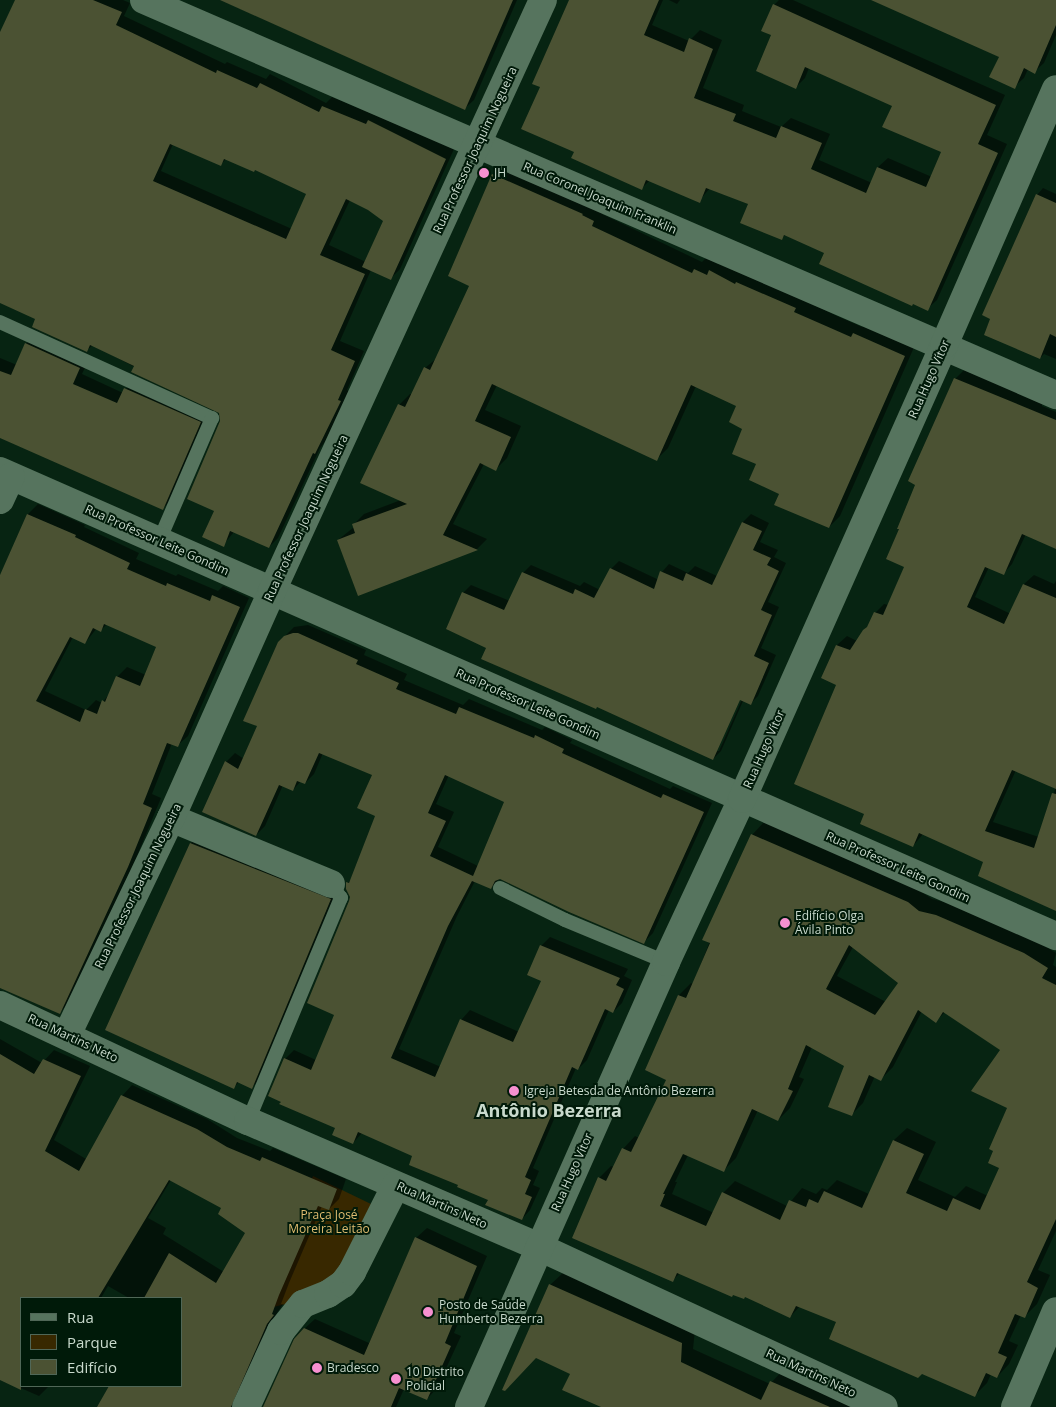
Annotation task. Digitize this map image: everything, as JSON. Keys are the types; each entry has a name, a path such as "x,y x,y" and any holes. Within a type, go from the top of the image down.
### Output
{"street":[{"name":"Rua Coronel Joaquim Franklin","path":"144,0 477,146 944,345 1056,396"},
{"name":"Rua Professor Joaquim Nogueira","path":"67,1035 171,818 272,591 543,0"},
{"name":"Rua Hugo Vítor","path":"469,1407 666,962 742,799 1056,89"},
{"name":"Rua Professor Leite Gondim","path":"6,473 1056,936"},
{"path":"0,500 6,473"},
{"path":"171,818 331,884"},
{"name":"Rua Martins Neto","path":"0,1005 248,1121 539,1247 884,1407"},
{"path":"246,1407 281,1331 303,1304 328,1294 343,1284 352,1272 396,1184"},
{"path":"1015,1407 1056,1311"}],"lane":[{"path":"0,322 212,418 160,541"},
{"path":"248,1121 341,898 331,884"},
{"path":"500,888 566,920 666,962"}],"green space":[{"name":"Praça José Moreira Leitão","path":"313,1176 371,1204 341,1271 294,1302 261,1310"}],"building":[{"path":"15,0 93,0 122,12 116,25 216,73 217,70 257,88 260,83 319,112 322,106 366,124 368,120 446,159 391,280 362,267 383,221 368,210 346,199 320,255 365,274 331,350 355,361 338,400 341,401 315,454 313,453 269,548 230,531 224,547 202,537 214,511 187,499 220,421 219,413 131,372 134,366 90,345 87,352 32,327 35,319 0,303 0,32","holes":["170,144 221,166 224,159 254,172 255,170 306,194 286,239 153,181"]},
{"path":"220,0 513,0 465,110"},
{"path":"569,0 659,0 644,35 684,52 689,38 713,49 694,98 736,114 733,121 776,138 781,126 822,143 811,169 866,193 877,167 926,187 941,152 882,127 892,106 805,67 796,89 756,71 771,35 761,31 773,4 996,105 978,144 998,153 928,311 913,304 912,306 819,264 824,253 784,235 782,240 740,223 748,204 706,188 700,203 646,180 642,190 571,158 574,152 521,129 540,87 532,84"},
{"path":"871,0 1056,0 1056,25 1035,74 1024,68 1015,89 989,77 999,57"},
{"path":"492,174 583,214 594,221 592,226 692,273 694,269 707,275 709,270 735,284 736,282 796,308 794,312 851,337 853,333 905,356 829,528 774,505 779,494 749,480 756,464 732,454 742,429 729,422 736,406 691,385 657,461 492,384 475,421 511,437 496,471 480,463 443,535 478,550 358,596 337,540 355,533 352,524 407,504 360,483 398,404 405,407 424,367 430,370 469,286 448,276"},
{"path":"1036,194 1056,203 1056,337 1050,334 1040,359 984,335 990,319 982,315"},
{"path":"25,343 80,368 73,384 117,403 124,388 201,422 163,510 0,438 0,371 11,375"},
{"path":"954,378 1056,420 1056,549 1022,534 1004,575 985,567 967,607 1004,624 1023,584 1056,598 1056,789 1012,770 985,831 1034,848 1052,793 1056,794 1056,911 978,876 983,862 919,833 913,847 860,824 864,814 794,784 836,685 821,678 836,645 850,650 867,627 874,612 883,615 904,567 886,559 915,485 908,481"},
{"path":"27,514 76,535 75,537 130,563 127,569 166,586 167,583 210,601 212,595 240,607 178,747 167,743 143,804 152,808 128,867 60,1014 0,988 0,575","holes":["104,624 156,647 140,686 116,676 105,702 102,700 97,714 85,709 80,722 36,701 70,637 85,644 93,628 101,632"]},
{"path":"742,522 762,531 753,550 771,558 767,565 779,571 761,610 772,615 754,656 769,663 751,705 740,700 713,760 597,707 596,709 481,659 486,648 446,629 462,592 504,610 522,572 573,594 575,589 594,598 610,568 654,589 660,571 683,581 686,573 712,585"},
{"path":"298,633 358,660 356,664 399,683 396,689 456,714 459,707 534,738 535,735 564,749 562,753 661,798 663,794 704,812 644,944 569,912 500,879 495,881 491,889 472,881 448,926 391,1058 435,1077 460,1019 513,1042 541,981 527,975 540,945 620,978 616,985 624,989 613,1013 605,1009 578,1070 572,1067 525,1177 531,1180 525,1194 532,1197 522,1220 485,1205 488,1200 457,1187 458,1185 409,1165 412,1156 358,1132 353,1144 332,1135 335,1128 279,1104 281,1102 268,1096 284,1058 311,1070 334,1015 307,1003 349,901 350,897 346,889 346,882 349,883 375,816 357,808 372,775 319,753 305,784 297,781 293,791 279,785 256,836 202,812 225,761 238,769 257,726 243,721 278,642 284,636","holes":["445,775 504,802 473,876 430,856 446,821 428,813"]},
{"path":"751,834 908,902 919,911 936,915 1024,953 1048,968 1042,978 1056,985 1056,1219 1027,1282 1038,1288 1025,1318 1015,1314 998,1353 1007,1357 997,1378 986,1373 975,1397 922,1374 918,1378 829,1339 836,1322 796,1306 790,1318 745,1297 744,1299 733,1295 732,1297 677,1273 673,1282 572,1238 598,1177 606,1181 622,1148 631,1152 666,1080 645,1070 678,995 686,998 710,943 702,940","holes":["849,945 898,983 875,1015 826,989","918,1010 936,1023 943,1012 1000,1050 971,1091 1007,1108 989,1149 993,1151 988,1163 999,1168 980,1210 953,1198 947,1211 906,1193 924,1154 893,1140 862,1208 824,1191 818,1203 809,1199 806,1207 789,1200 780,1220 722,1192 706,1226 660,1206 665,1194 663,1194 683,1154 724,1172 752,1109 778,1121 793,1091 788,1089 806,1045 844,1066 828,1107 852,1116 869,1075 881,1081"]},
{"path":"190,843 331,899 252,1089 237,1082 234,1089 105,1030"},
{"path":"0,1054 34,1074 43,1059 81,1076 45,1151 79,1171 121,1095 197,1129 227,1147 260,1161 262,1157 337,1189 329,1210 318,1206 279,1295 272,1314 274,1315 267,1324 231,1407 97,1407 108,1387 182,1387 182,1297 145,1297 169,1253 216,1283 245,1233 218,1214 221,1208 169,1180 99,1297 20,1297 21,1390 0,1380"},
{"path":"415,1237 477,1266 445,1343 451,1346 427,1400 399,1388 391,1407 263,1407 294,1339 304,1328 364,1355"},
{"path":"549,1284 682,1343 681,1362 761,1400 770,1381 830,1407 601,1407 562,1390 570,1374 536,1358 505,1391 502,1390"}],"place":[{"name":"JH","path":"484,173"},
{"name":"Edifício Olga Ávila Pinto","path":"785,923"},
{"name":"Igreja Betesda de Antônio Bezerra","path":"514,1091"},
{"name":"Posto de Saúde Humberto Bezerra","path":"428,1312"},
{"name":"Bradesco","path":"317,1368"},
{"name":"10 Distrito Policial","path":"396,1379"}],"district":[{"name":"Antônio Bezerra","path":"549,1110"}]}
